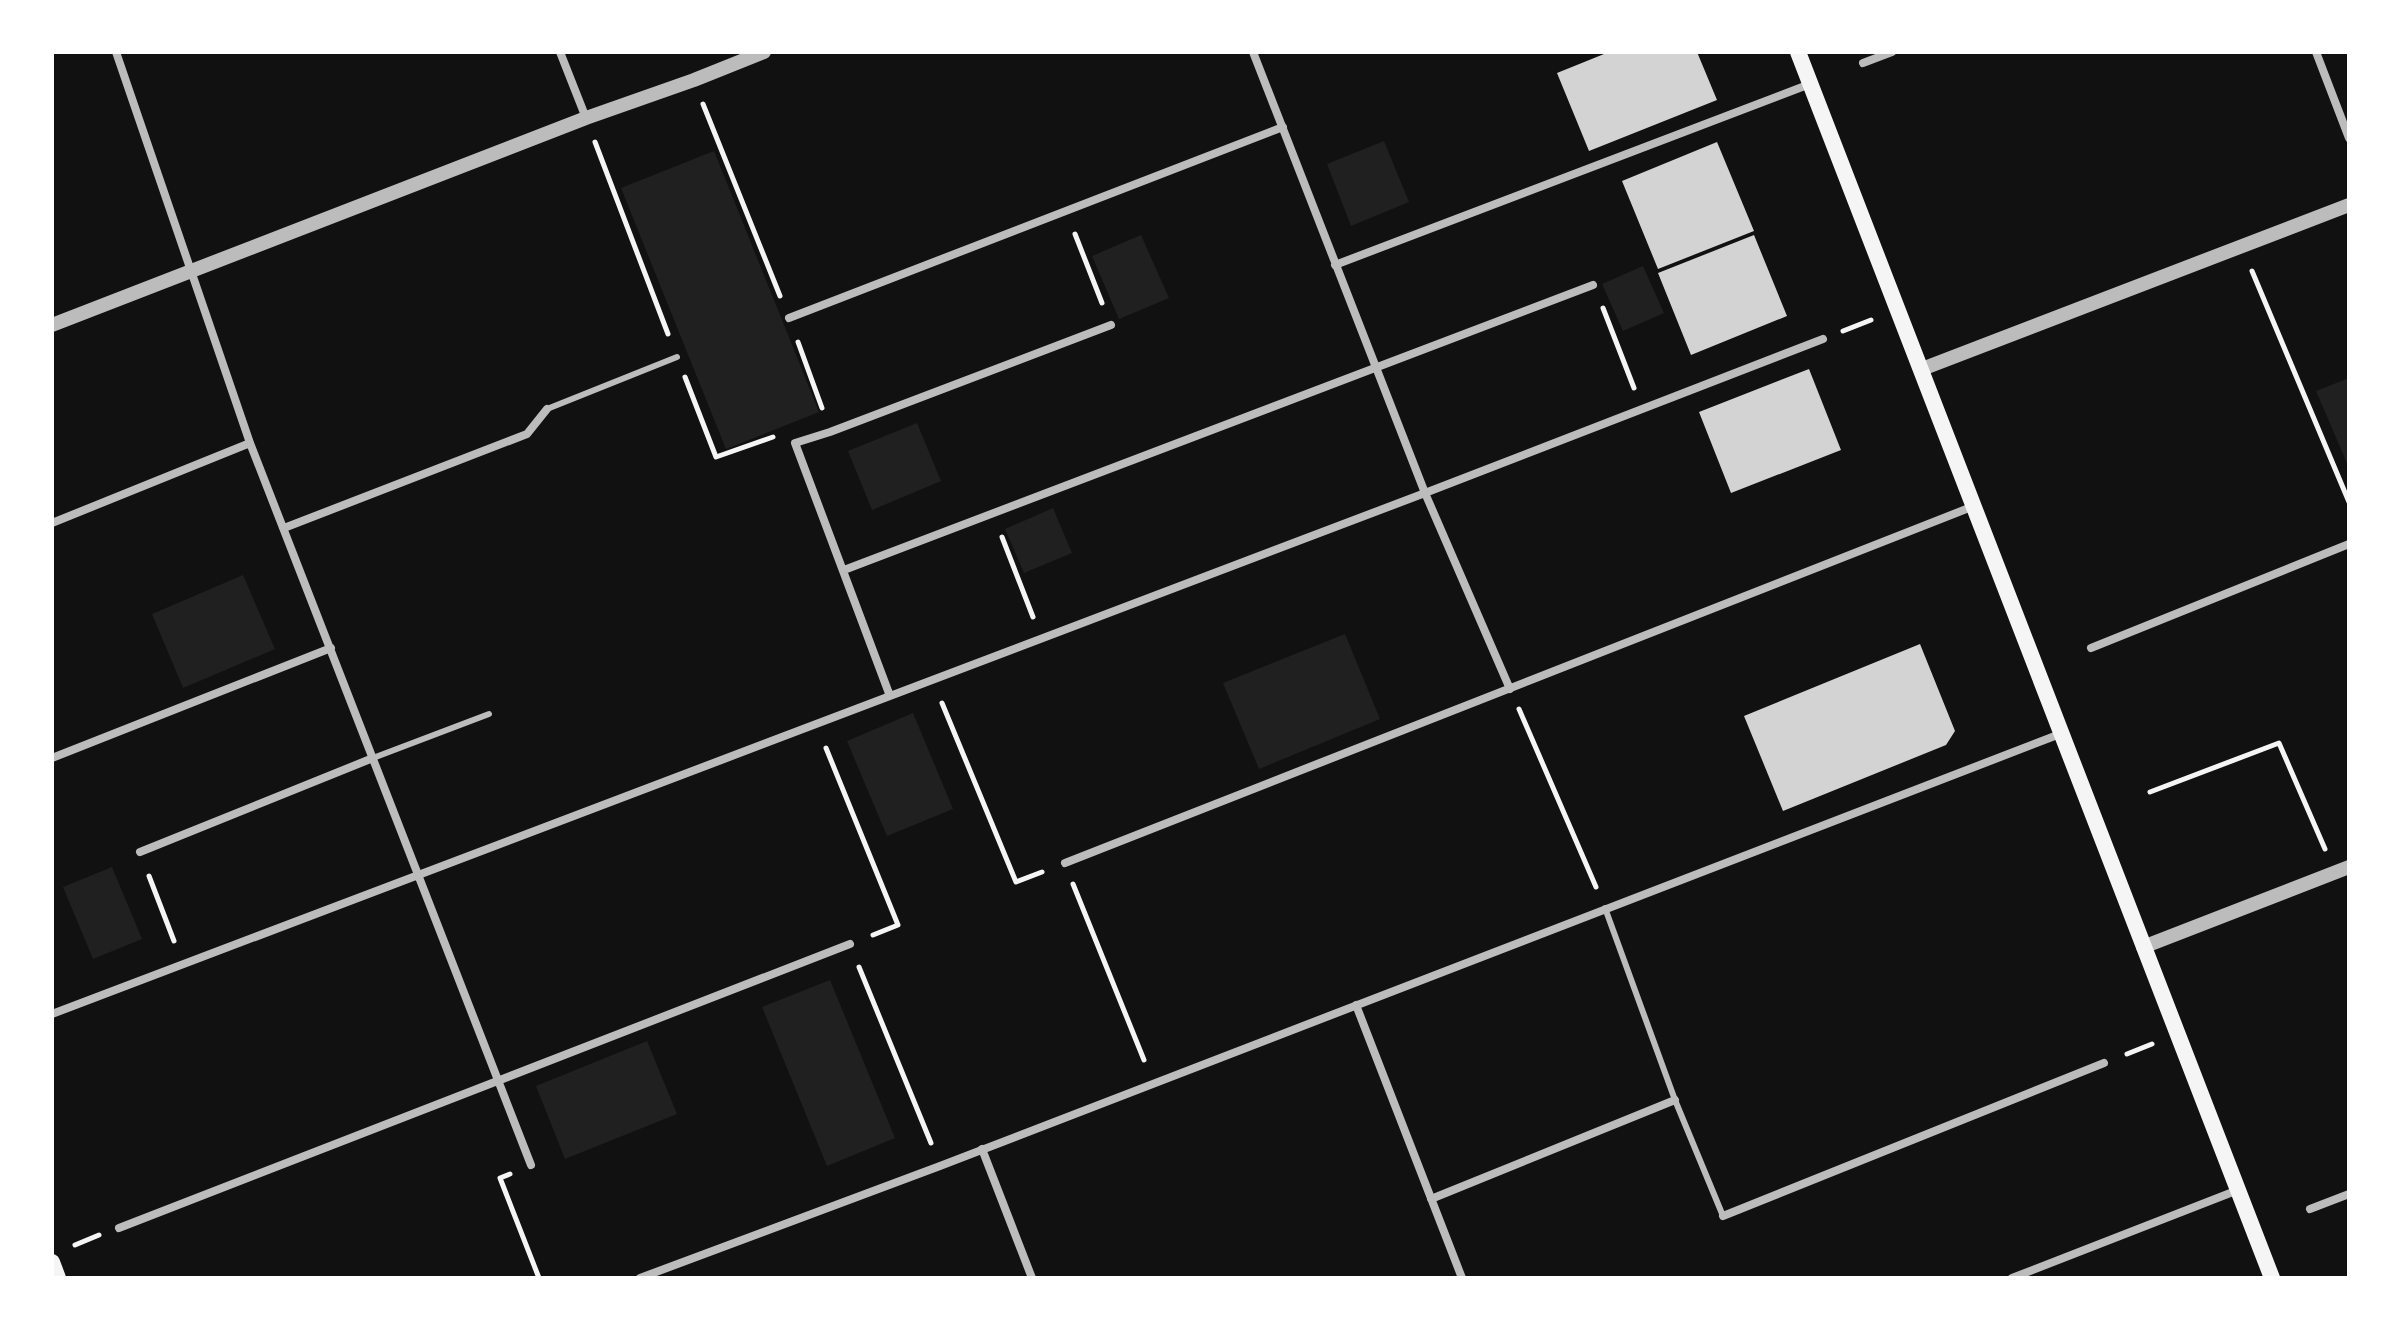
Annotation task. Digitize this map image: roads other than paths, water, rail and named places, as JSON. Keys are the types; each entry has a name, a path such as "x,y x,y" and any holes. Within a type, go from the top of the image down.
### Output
{"main road":[{"path":"1798,52 2272,1278"},
{"path":"58,1255 58,1278"}],"street":[{"path":"116,52 250,443 531,1165"},
{"path":"560,52 586,118"},
{"path":"52,325 764,52"},
{"path":"1253,52 1425,493 1510,689"},
{"path":"1863,63 1892,52"},
{"path":"2316,52 2349,138"},
{"path":"1335,265 1810,84"},
{"path":"789,318 1283,127"},
{"path":"1922,369 2349,205"},
{"path":"844,570 1593,285"},
{"path":"890,696 795,443 1111,325"},
{"path":"52,1014 1823,339"},
{"path":"284,528 527,434 547,409"},
{"path":"52,523 250,443"},
{"path":"1065,863 1974,506"},
{"path":"2091,648 2349,544"},
{"path":"52,758 331,648"},
{"path":"640,1278 940,1166 2060,734"},
{"path":"140,852 373,758"},
{"path":"2143,947 2342,869"},
{"path":"119,1228 850,944"},
{"path":"1356,1005 1462,1278"},
{"path":"1723,1216 2104,1063"},
{"path":"1431,1199 1675,1100"},
{"path":"982,1149 1032,1278"},
{"path":"2012,1278 2238,1190"},
{"path":"2310,1209 2349,1194"}],"lane":[{"path":"547,409 677,357"},
{"path":"373,758 489,714"},
{"path":"1605,908 1675,1100 1723,1216"}]}
